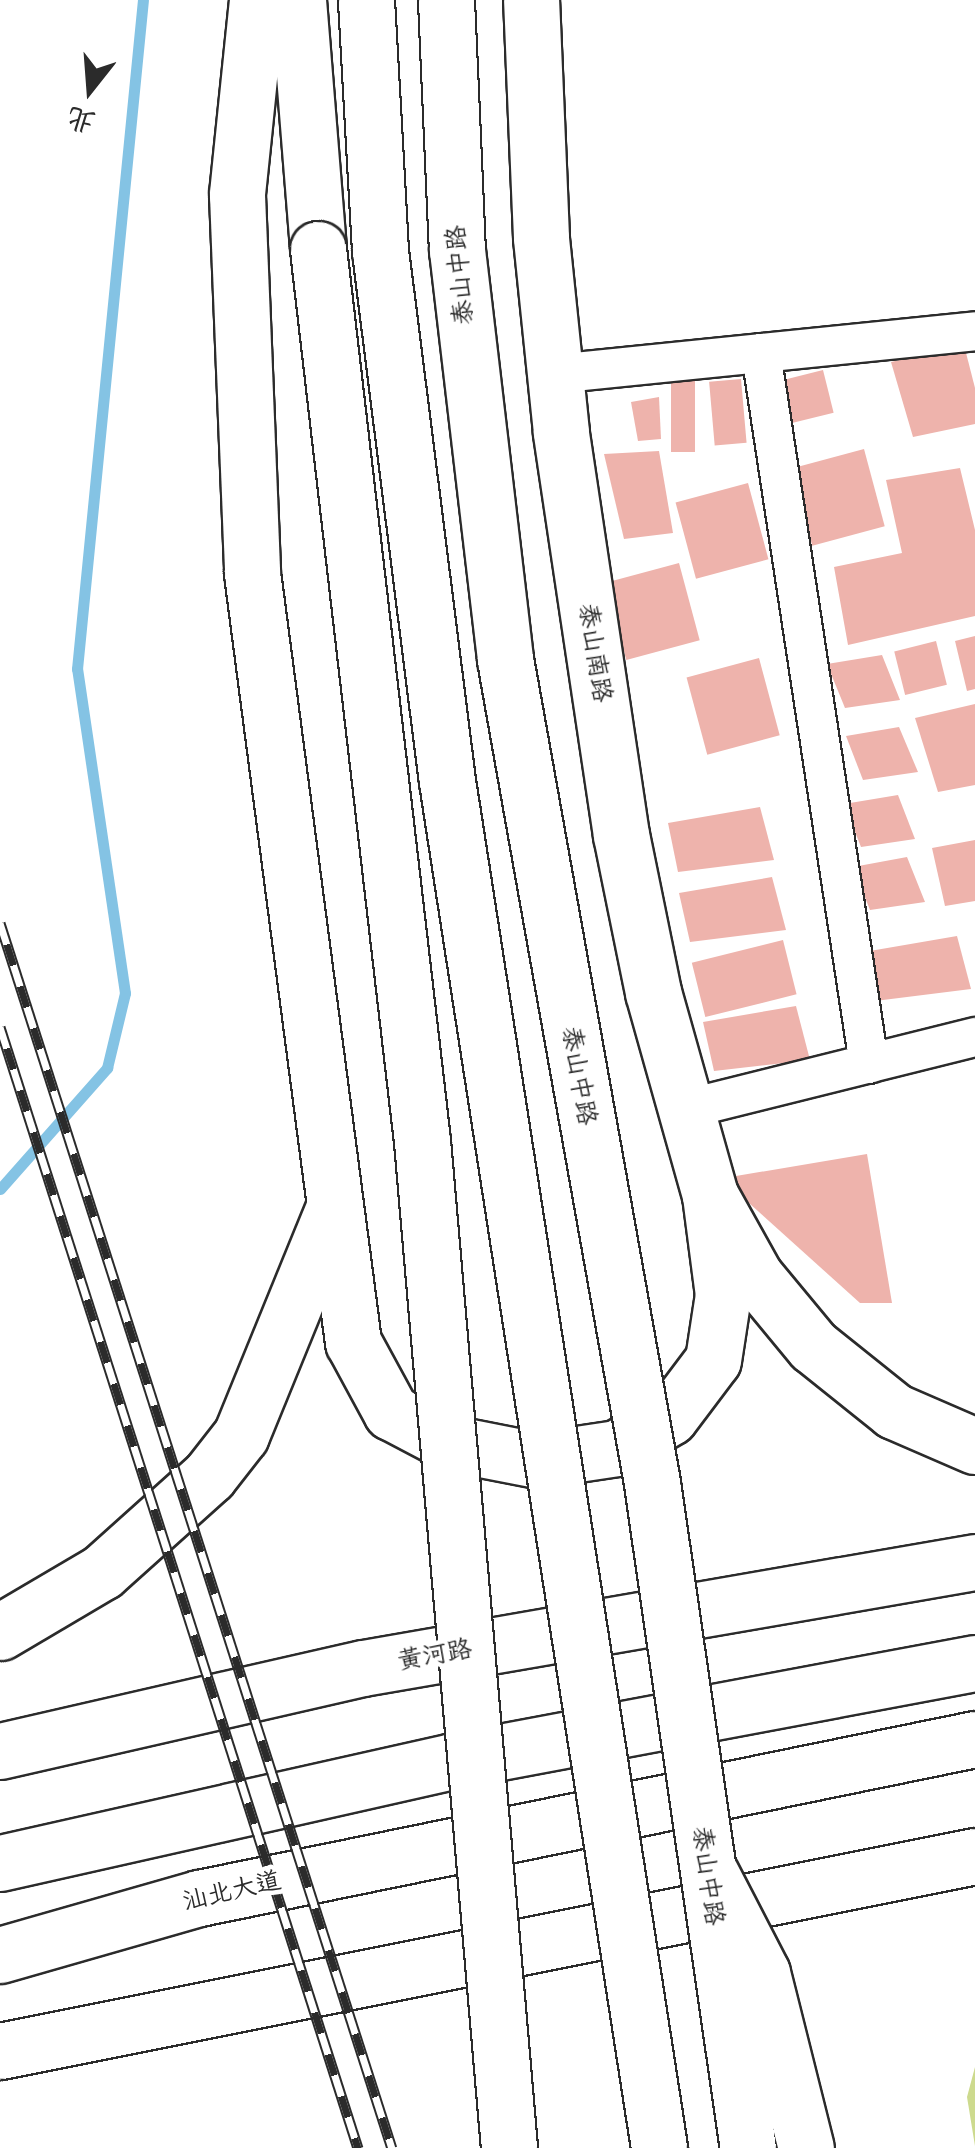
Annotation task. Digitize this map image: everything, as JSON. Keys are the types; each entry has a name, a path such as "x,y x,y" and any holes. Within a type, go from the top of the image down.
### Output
{"main road":[{"path":"0,1632 102,1572 208,1476 240,1434 333,1210 316,1028 252,573 238,195 258,0"},
{"path":"298,0 318,249 422,1141 509,2148"},
{"path":"366,0 380,251 447,781 659,2148"},
{"name":"泰山中路","path":"446,0 457,250 505,660 652,1483 748,2148"},
{"name":"泰山南路","path":"333,1210 353,1342 392,1412 450,1443 537,1460 618,1448 670,1416 713,1360 722,1295 710,1195 653,992 621,835 556,374 541,237 531,0"},
{"path":"710,1195 755,1276 812,1346 894,1411 975,1446"},
{"name":"黄河路","path":"0,1750 363,1668 975,1562"},
{"path":"0,1863 452,1762 975,1663"},
{"name":"汕北大道","path":"0,1955 199,1898 975,1740"},
{"path":"0,2051 975,1856"},
{"path":"704,1862 762,1973 806,2148"}],"street":[{"path":"556,374 761,353 972,343"},
{"path":"761,353 868,1064"},
{"path":"686,1109 975,1038"}],"green space":[{"path":"975,2067 975,2146 967,2097"}],"building":[{"path":"964,345 975,388 975,424 913,437 891,362"},
{"path":"823,370 834,413 792,423 781,380"},
{"path":"741,379 747,443 715,446 709,382"},
{"path":"671,381 695,381 695,452 671,452"},
{"path":"659,397 661,439 638,441 631,402"},
{"path":"864,449 885,526 812,546 792,468"},
{"path":"659,451 673,533 624,539 604,454"},
{"path":"960,468 975,530 975,616 848,645 834,567 902,553 886,480"},
{"path":"748,483 768,559 696,579 676,502"},
{"path":"679,563 700,640 626,660 606,583"},
{"path":"975,636 975,689 967,691 955,641"},
{"path":"936,641 947,685 905,695 894,651"},
{"path":"882,655 900,700 845,708 827,664"},
{"path":"759,658 780,735 707,755 687,677"},
{"path":"975,704 975,785 938,792 915,718"},
{"path":"899,727 918,772 863,780 846,736"},
{"path":"898,795 915,839 861,847 844,804"},
{"path":"760,807 774,860 678,872 668,823"},
{"path":"975,840 975,901 945,906 932,848"},
{"path":"907,857 925,902 870,910 853,867"},
{"path":"772,877 786,930 690,942 679,893"},
{"path":"957,936 971,989 875,1001 864,952"},
{"path":"783,940 797,994 705,1017 692,963"},
{"path":"796,1006 810,1060 714,1071 703,1022"},
{"path":"867,1154 892,1303 860,1303 740,1195 730,1177"}],"waterway":[{"path":"0,1189 107,1068 125,993 77,669 143,0"}],"railway":[{"path":"0,923 392,2148"},
{"path":"0,1027 358,2148"}]}
